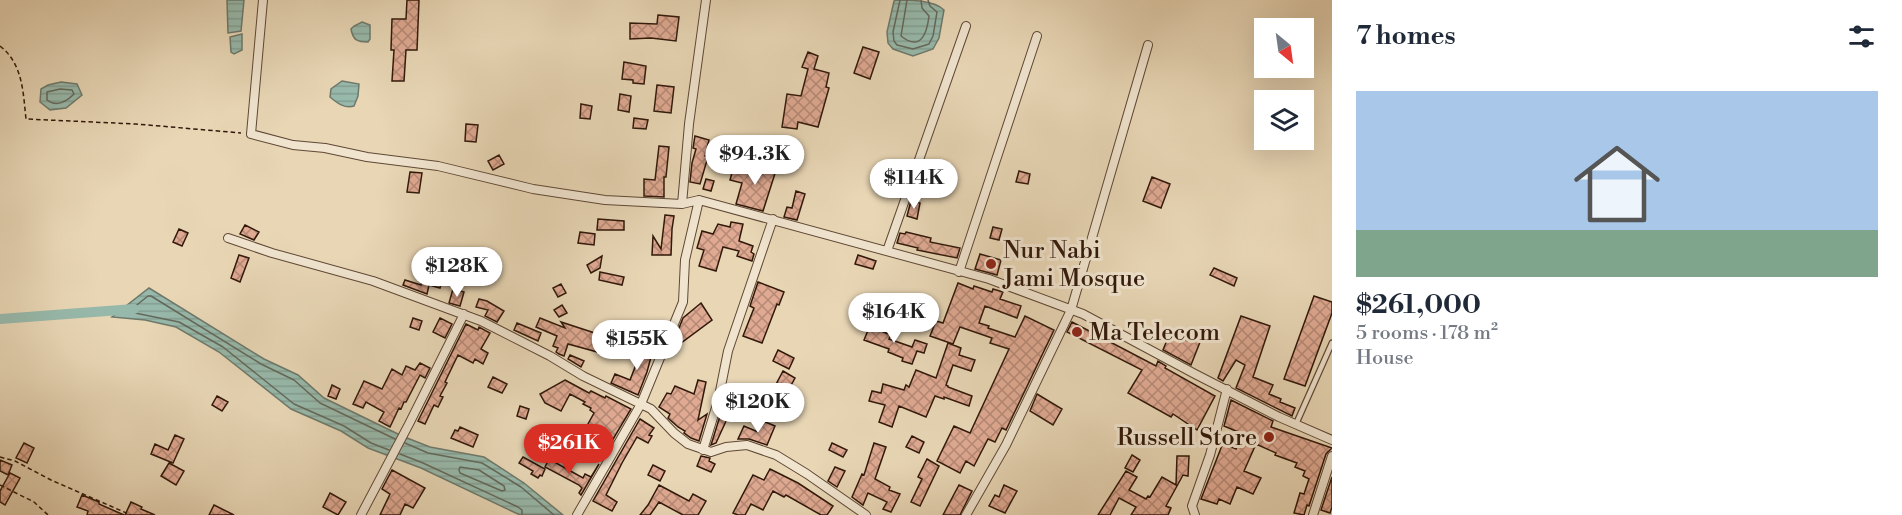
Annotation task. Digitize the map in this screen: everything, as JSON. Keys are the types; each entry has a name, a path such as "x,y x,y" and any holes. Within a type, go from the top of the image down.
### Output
{"street":[{"path":"263,0 250,134 293,145 438,166 543,190 605,200 682,204 699,200 989,279 1083,314 1195,374 1332,440"},
{"path":"682,204 689,124 706,0"},
{"path":"887,251 966,26"},
{"path":"959,272 1037,36"},
{"path":"966,515 1006,445 1071,310 1148,45"},
{"path":"577,515 641,404 683,302 685,260 699,200"},
{"path":"703,450 718,401 728,351 773,219"},
{"path":"228,238 272,253 373,281 482,321 583,376 641,404 651,410 688,444 711,452 726,447 747,445 776,455 866,515"},
{"path":"361,515 410,424 464,314"},
{"path":"1196,515 1192,506 1210,455 1227,389"},
{"path":"1313,515 1332,456"}],"lane":[{"path":"1296,424 1332,343"}],"path":[{"path":"0,46 8,52 21,75 26,119 136,124 250,134"},
{"path":"0,457 15,461 51,480 131,515"},
{"path":"0,485 34,502 48,515"}],"water":[{"path":"227,0 244,0 241,31 228,33"},
{"path":"896,0 928,2 944,10 939,38 933,49 913,56 893,49 888,43 887,32"},
{"path":"362,22 370,25 368,42 356,40 352,33 351,29"},
{"path":"242,34 242,50 234,54 231,52 230,37"},
{"path":"342,81 359,84 354,106 344,106 330,97 331,89"},
{"path":"61,82 77,84 82,95 66,108 50,110 40,102 41,89"},
{"path":"149,288 264,359 298,375 324,398 430,447 484,457 524,483 563,515 520,515 421,468 368,448 341,431 291,409 219,352 176,327 145,320 112,317"}],"building":[{"path":"407,0 419,0 417,50 406,50 404,81 392,81 394,50 391,50 392,19 406,19"},
{"path":"658,15 679,17 676,41 651,38 630,39 630,23 657,24"},
{"path":"863,47 879,52 870,79 854,73"},
{"path":"808,52 818,56 814,69 829,73 826,87 829,88 818,127 798,122 797,129 782,127 787,94 801,96 808,69 802,67"},
{"path":"624,62 646,66 644,84 622,79"},
{"path":"657,85 674,87 671,113 654,111"},
{"path":"620,94 631,96 629,112 618,110"},
{"path":"581,104 592,106 590,119 580,118"},
{"path":"634,118 648,120 646,129 633,128"},
{"path":"466,124 478,125 476,142 465,141"},
{"path":"695,136 709,140 705,156 708,157 700,184 690,182 696,149 693,148"},
{"path":"659,146 669,147 666,177 664,177 664,197 644,196 644,179 655,180"},
{"path":"499,155 504,164 493,170 488,161"},
{"path":"764,160 778,164 763,211 736,204 742,183 730,180 733,169 759,176"},
{"path":"1019,171 1030,174 1028,184 1016,182"},
{"path":"410,172 422,173 419,193 407,192"},
{"path":"921,176 929,178 924,196 916,194"},
{"path":"1152,177 1170,184 1161,208 1143,201"},
{"path":"706,179 714,181 711,191 703,189"},
{"path":"796,191 805,194 797,220 784,217 787,207 792,208"},
{"path":"911,201 920,203 917,219 907,216"},
{"path":"665,215 674,216 671,255 652,255 653,236 661,249"},
{"path":"598,219 624,221 624,230 597,230"},
{"path":"731,222 743,224 739,241 753,246 752,261 737,256 739,251 723,247 716,271 699,266 704,250 697,248 702,231 713,234 718,224 730,227"},
{"path":"245,225 259,232 254,240 240,234"},
{"path":"993,227 1002,229 999,240 990,238"},
{"path":"179,229 188,233 182,246 173,242"},
{"path":"580,232 595,234 594,245 578,243"},
{"path":"906,232 931,238 930,242 960,248 957,258 917,250 918,248 897,243 900,233 905,234"},
{"path":"472,251 491,255 489,267 470,264"},
{"path":"980,254 1001,260 997,275 975,269"},
{"path":"239,255 249,258 240,282 231,278"},
{"path":"858,255 876,261 873,269 855,264"},
{"path":"602,256 600,268 591,273 587,265"},
{"path":"426,262 437,264 437,267 445,270 440,288 429,285 427,294 403,285 405,280 421,285"},
{"path":"1214,268 1237,278 1234,286 1210,275"},
{"path":"600,272 624,277 622,285 599,280"},
{"path":"758,282 784,292 762,343 743,336 754,308 750,306"},
{"path":"958,283 973,289 974,286 992,292 993,289 1003,292 1000,299 1021,306 1017,318 985,306 979,323 989,326 988,328 1015,337 1025,316 1054,330 1006,430 1002,428 995,442 988,439 974,466 966,461 960,473 937,461 954,426 970,433 1009,349 990,343 992,338 960,327 953,344 930,336 936,321 943,323"},
{"path":"561,284 566,293 558,297 553,288"},
{"path":"453,289 464,292 460,306 449,303"},
{"path":"1314,296 1332,302 1332,313 1305,386 1284,379"},
{"path":"479,299 504,311 497,322 485,316 488,310 476,307"},
{"path":"701,303 712,320 681,343 677,333 683,318"},
{"path":"562,305 567,313 559,317 554,310"},
{"path":"1241,316 1270,326 1253,377 1273,385 1269,394 1281,399 1280,402 1295,408 1292,416 1236,388 1245,365 1236,360 1223,381 1218,378"},
{"path":"413,318 422,321 419,330 410,327"},
{"path":"440,318 452,324 445,338 433,332"},
{"path":"540,318 565,328 561,322 607,337 601,353 568,344 564,356 559,354 556,352 558,348 553,346 557,336 536,327"},
{"path":"1072,322 1156,366 1158,361 1166,366 1165,368 1215,396 1197,430 1173,414 1171,417 1128,393 1142,370 1067,332"},
{"path":"517,323 541,333 538,341 514,330"},
{"path":"871,323 882,327 881,331 891,335 889,339 912,347 915,340 927,344 924,353 917,351 912,364 888,352 889,349 864,340"},
{"path":"466,324 490,333 481,349 488,353 483,364 475,359 473,363 458,355 445,382 447,383 440,396 443,397 438,407 434,405 425,424 418,421"},
{"path":"1170,333 1188,341 1190,337 1200,342 1191,365 1163,350"},
{"path":"646,339 655,342 638,395 611,383 615,374 630,380"},
{"path":"948,343 961,348 959,355 975,360 971,371 953,365 946,385 972,396 969,406 935,396 926,417 899,406 892,427 879,422 885,405 869,401 872,391 881,393 883,384 904,390 906,385 909,387 916,370 936,378"},
{"path":"778,350 794,358 789,369 773,361"},
{"path":"570,355 584,361 581,367 568,359"},
{"path":"420,363 430,368 425,378 420,375 390,427 379,421 384,412 366,402 363,408 353,404 364,381 382,389 392,369 402,375 406,366 415,370"},
{"path":"783,371 795,378 784,398 772,392"},
{"path":"493,377 507,384 502,393 488,387"},
{"path":"565,380 589,393 591,391 605,398 606,396 631,409 609,446 592,436 589,441 584,438 576,452 555,439 559,432 564,434 569,425 583,433 594,413 590,410 591,408 583,404 585,402 570,394 561,411 545,403 540,394"},
{"path":"698,380 706,382 698,420 707,414 699,441 684,433 685,431 668,418 670,414 659,407 667,393 671,394 675,386 694,394"},
{"path":"332,385 340,389 336,399 328,396"},
{"path":"1037,394 1062,409 1053,425 1030,411"},
{"path":"217,396 228,402 222,411 212,405"},
{"path":"1231,400 1273,421 1271,427 1332,448 1326,454 1304,515 1294,513 1300,493 1304,494 1309,479 1303,476 1305,471 1295,467 1297,463 1275,455 1276,453 1256,444 1244,471 1261,478 1253,494 1237,487 1230,504 1219,499 1217,504 1201,499 1223,443 1236,449 1243,434 1224,426"},
{"path":"520,406 529,409 526,419 517,416"},
{"path":"720,416 727,419 716,443 711,445"},
{"path":"640,419 654,428 649,435 652,436 648,443 637,437 622,463 606,495 617,502 612,511 593,501"},
{"path":"763,421 775,426 767,445 749,439 738,439 744,426 758,432"},
{"path":"460,427 478,435 473,447 451,438 455,430 458,431"},
{"path":"175,435 184,439 173,463 151,454 155,444 168,450"},
{"path":"912,436 924,442 919,453 906,447"},
{"path":"24,443 34,448 27,463 16,458"},
{"path":"832,443 847,450 843,457 829,450"},
{"path":"874,443 886,447 875,479 890,487 889,490 900,494 891,512 883,509 887,502 868,493 863,505 852,497 862,474 864,475"},
{"path":"1132,455 1140,460 1133,472 1125,468"},
{"path":"701,456 710,458 709,461 715,464 711,472 697,466"},
{"path":"1177,456 1189,456 1188,476 1183,475 1166,506 1171,508 1168,515 1131,515 1136,507 1119,498 1110,515 1098,515 1126,471 1137,477 1129,490 1146,499 1150,497 1162,477 1176,485"},
{"path":"523,457 545,469 542,476 538,478 531,474 533,471 519,463"},
{"path":"549,459 583,478 585,474 591,477 599,464 581,495 579,493 582,488 579,485 545,467"},
{"path":"927,459 939,466 920,506 911,502 922,479 918,477"},
{"path":"0,460 12,465 8,475 0,471"},
{"path":"169,463 184,471 176,485 161,476"},
{"path":"653,465 665,471 660,481 648,475"},
{"path":"835,467 845,471 837,487 828,481"},
{"path":"770,469 798,483 833,506 827,515 821,515 786,495 784,497 773,491 763,510 751,504 745,515 733,513 753,475 764,480"},
{"path":"392,470 425,488 413,508 405,504 400,515 380,515 390,494 382,489"},
{"path":"10,473 20,478 5,505 0,502 0,491"},
{"path":"1332,477 1332,507 1330,513 1321,510"},
{"path":"659,485 689,501 693,494 706,501 698,515 683,515 659,502 650,515 640,515"},
{"path":"959,485 972,491 960,515 943,515"},
{"path":"1004,485 1017,491 1005,513 989,506 995,495 999,497"},
{"path":"330,493 346,502 338,515 323,507"},
{"path":"82,495 124,515 87,515 88,511 77,507"},
{"path":"131,502 142,507 141,509 155,515 125,515"},
{"path":"214,505 234,515 209,515"}],"waterway":[{"path":"0,319 134,309"}],"place":[{"name":"Nur Nabi Jami Mosque","path":"991,264"},
{"name":"Ma Telecom","path":"1077,332"},
{"name":"Russell Store","path":"1269,437"}]}
